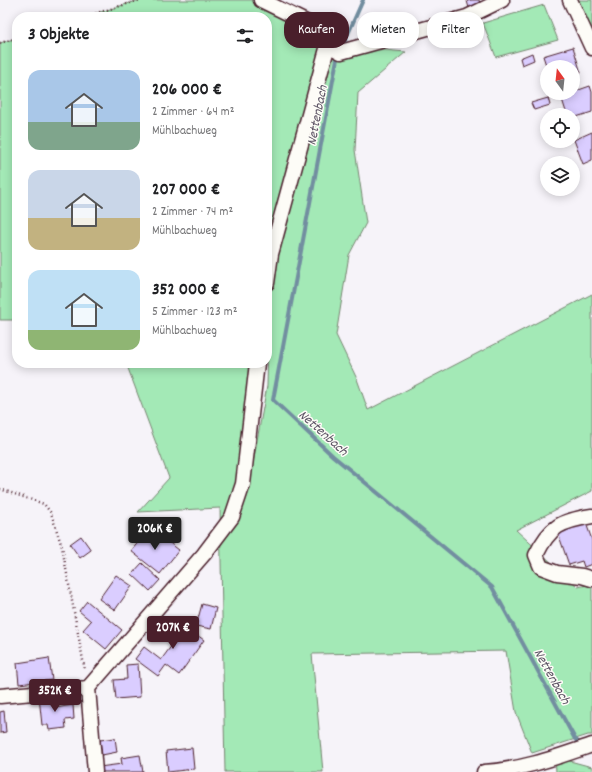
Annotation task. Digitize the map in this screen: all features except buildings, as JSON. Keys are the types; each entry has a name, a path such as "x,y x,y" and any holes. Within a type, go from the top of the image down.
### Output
{"street":[{"path":"261,0 285,12"},
{"path":"334,48 341,52 468,18 502,0"},
{"path":"570,0 592,48"},
{"path":"272,247 327,48"},
{"path":"0,696 88,688 204,554 232,517 243,484 256,368"},
{"path":"592,516 559,524 543,540 536,555 541,567 557,574 582,576 592,579"},
{"path":"88,688 95,772"},
{"path":"484,772 524,766 586,747"}],"path":[{"path":"100,12 140,0"},
{"path":"0,43 12,39"},
{"path":"0,489 44,504 51,513 62,547 88,688"}],"green space":[{"path":"140,0 261,0 285,12 284,12 284,48 349,47 406,52 358,93 355,150 366,223 349,255 336,335 357,379 368,410 592,294 592,491 516,530 578,587 592,584 592,735 532,753 516,712 506,651 312,654 323,772 225,772 220,508 138,512 169,478 128,368 257,368 252,468 267,386 267,368 272,368 272,12 100,12"},
{"path":"570,0 592,0 592,31"},
{"path":"544,5 558,40 496,57 484,23"},
{"path":"12,39 12,320 0,320 0,43"},
{"path":"555,757 592,767 592,772 556,772"}],"waterway":[{"name":"Nettenbach","path":"349,32 363,0"},
{"name":"Nettenbach","path":"337,59 273,400 333,456 492,587 575,739 579,743"}]}
